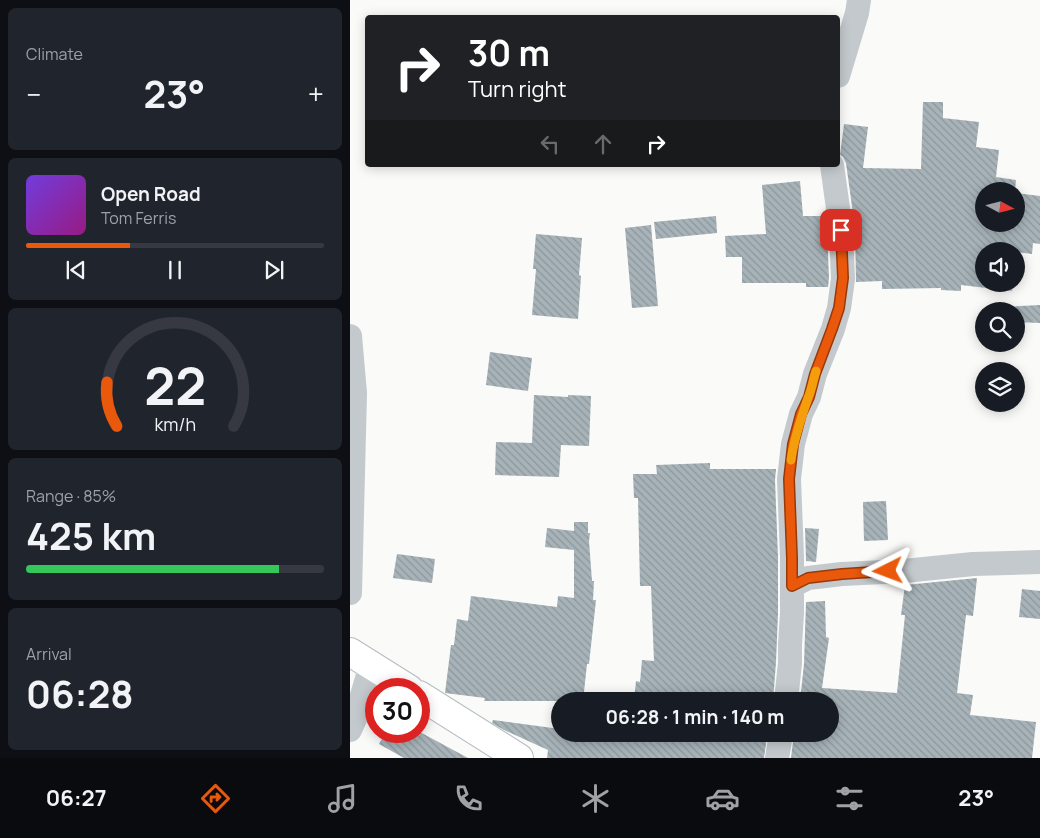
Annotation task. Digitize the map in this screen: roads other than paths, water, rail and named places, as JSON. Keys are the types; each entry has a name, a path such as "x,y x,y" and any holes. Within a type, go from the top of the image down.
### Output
{"street":[{"path":"840,69 857,13 859,0"},
{"path":"787,692 792,613 789,479 793,444 801,414 809,397 815,374 837,315 843,278 841,230 832,167"},
{"path":"350,336 355,393 350,593"},
{"path":"792,586 808,578 842,574 973,564 1040,562"},
{"path":"350,730 361,658 392,678"},
{"path":"430,702 519,758"},
{"path":"777,758 780,742"}]}
